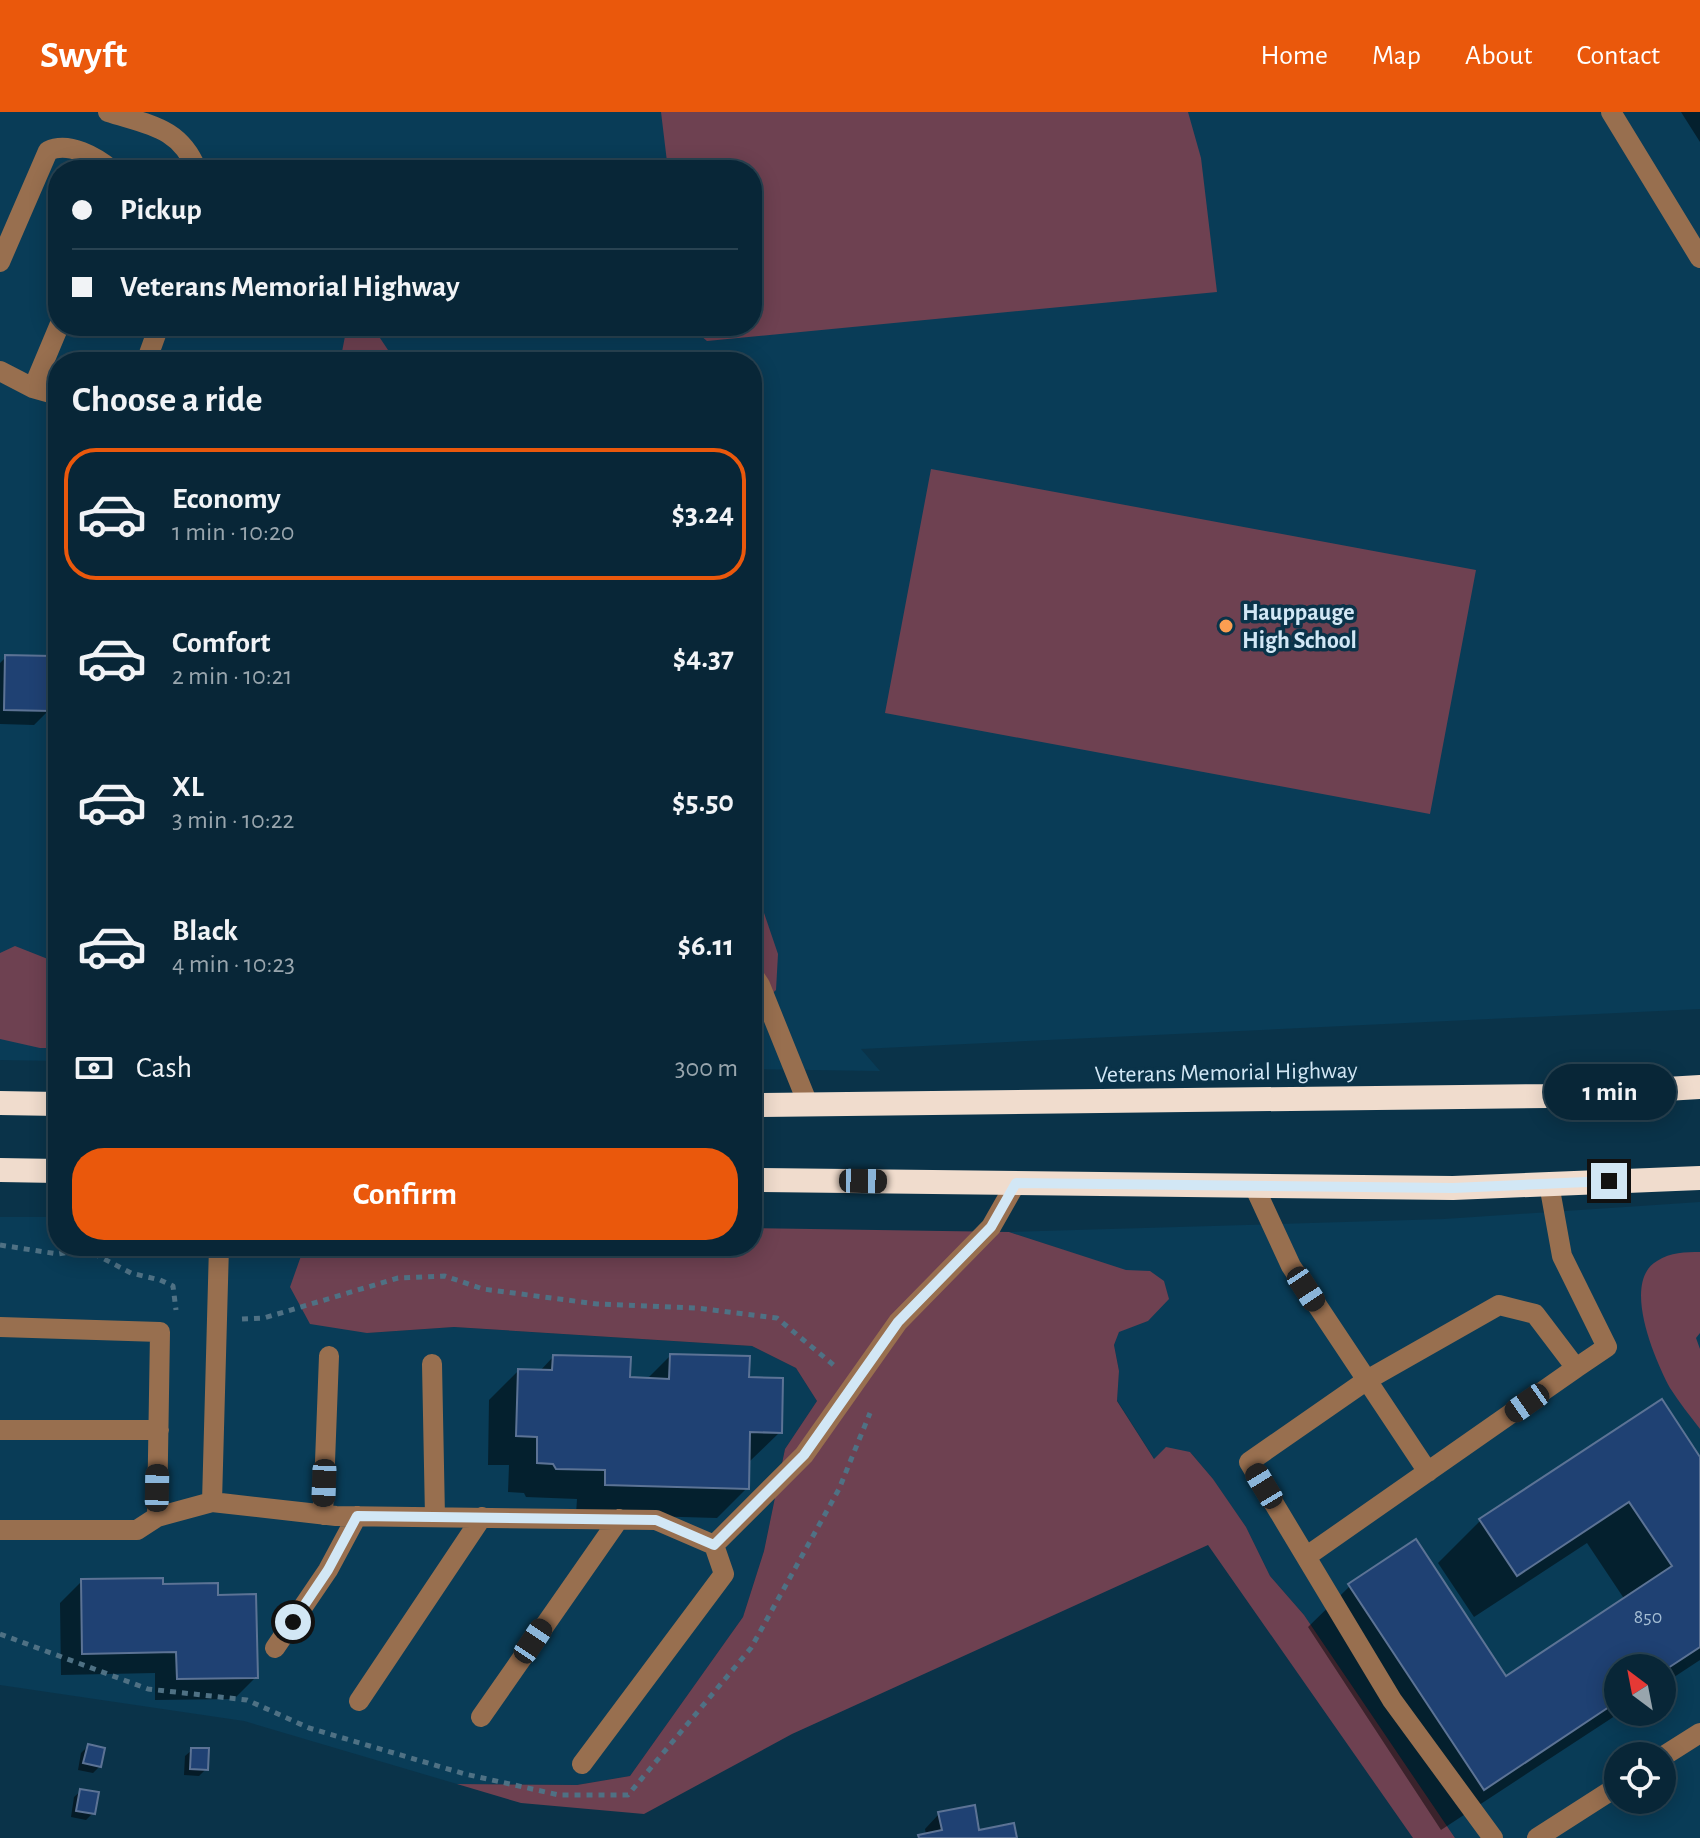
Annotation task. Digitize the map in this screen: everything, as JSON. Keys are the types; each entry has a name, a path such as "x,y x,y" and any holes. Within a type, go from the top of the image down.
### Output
{"highway":[{"name":"Veterans Memorial Highway","path":"762,1105 1548,1096 1700,1087"},
{"path":"0,1103 48,1104"},
{"path":"0,1170 48,1171"},
{"path":"762,1180 1453,1188 1700,1178"}],"lane":[{"path":"108,112 164,130 189,149 193,160"},
{"path":"1611,112 1700,258"},
{"path":"0,262 48,151 58,146 98,160"},
{"path":"33,388 48,352"},
{"path":"0,371 48,392"},
{"path":"762,990 808,1104"},
{"path":"714,1545 804,1455 898,1322 991,1227 1016,1183"},
{"path":"1307,1556 1607,1347 1562,1256 1549,1184"},
{"path":"1254,1186 1291,1266 1428,1472"},
{"path":"212,1502 219,1256"},
{"path":"1493,1838 1392,1700 1249,1462 1367,1380 1499,1305 1535,1314 1576,1368"},
{"path":"0,1327 160,1332 157,1517"},
{"path":"323,1515 329,1356"},
{"path":"432,1364 435,1517"},
{"path":"0,1430 159,1430"},
{"path":"0,1530 137,1530 157,1517 212,1502 323,1515 656,1520 714,1545 724,1574 582,1764"},
{"path":"275,1648 328,1570 357,1516"},
{"path":"359,1701 482,1517"},
{"path":"481,1717 619,1519"},
{"path":"1676,1748 1700,1733"},
{"path":"1537,1838 1604,1795"}],"path":[{"path":"0,1245 48,1252"},
{"path":"98,1256 131,1273 173,1286 178,1321"},
{"path":"241,1319 264,1318 398,1278 445,1276 483,1289 597,1304 696,1308 777,1318 840,1370"}],"shaded area":[{"name":"Hauppauge High School","path":"0,112 1700,112 1700,1009 861,1049 880,1071 762,1069 762,352 48,352 48,1061 0,1060"},
{"path":"661,112 1188,112 1201,158 1217,292 762,336 762,160 667,160"},
{"path":"345,336 379,336 389,352 342,352"},
{"path":"701,336 759,336 707,341"},
{"path":"931,469 1476,570 1430,814 885,713"},
{"path":"762,907 778,954 776,990 762,1003"},
{"path":"15,946 48,959 48,1048 0,1039 0,953"},
{"path":"1700,1202 1700,1838 1455,1838 1304,1615 1270,1576 1246,1527 1213,1479 1190,1452 1155,1460 1117,1400 1119,1371 1114,1345 1119,1331 1148,1321 1150,1271 1126,1271 1009,1232 1444,1219"},
{"path":"0,1217 48,1217 48,1256 301,1256 367,1333 454,1327 752,1346 796,1368 817,1401 785,1449 764,1551 743,1617 630,1776 577,1785 457,1784 244,1721 0,1685"},
{"path":"762,1228 1009,1232 1126,1270 1150,1271 1164,1281 1169,1299 1148,1321 1119,1332 1114,1345 1119,1371 1117,1401 1154,1459 1166,1447 1190,1452 1213,1479 1246,1527 1270,1576 1304,1615 1455,1838 1413,1838 1208,1545 792,1734 644,1814 521,1803 457,1784 577,1785 630,1776 743,1617 764,1551 785,1449 817,1401 796,1368 752,1346 454,1327 367,1333 310,1324 290,1287 301,1256 762,1256"},
{"path":"1700,1252 1700,1333 1696,1338 1700,1349 1700,1429 1673,1393 1664,1375 1650,1341 1641,1303 1647,1271 1657,1261 1673,1254"}],"building":[{"path":"5,655 48,656 48,711 4,710"},
{"path":"670,1354 750,1356 749,1377 783,1378 782,1433 750,1432 749,1489 605,1485 605,1470 556,1469 553,1464 537,1463 537,1437 516,1436 518,1369 552,1370 553,1355 631,1357 630,1377 669,1379"},
{"path":"1662,1399 1700,1457 1700,1647 1676,1663 1676,1654 1604,1654 1604,1710 1484,1790 1348,1584 1416,1539 1506,1676 1672,1566 1629,1502 1517,1576 1479,1519"},
{"path":"163,1578 163,1584 218,1583 218,1595 256,1594 258,1678 177,1679 176,1652 82,1654 81,1579"},
{"path":"88,1744 105,1748 101,1767 83,1763"},
{"path":"191,1748 209,1748 208,1770 190,1769"},
{"path":"80,1789 99,1792 95,1814 76,1811"},
{"path":"975,1805 979,1830 1014,1823 1017,1838 919,1838 918,1835 942,1830 938,1812"}],"place":[{"name":"Hauppauge High School","path":"1226,626"}],"route":[{"path":"293,1622 328,1570 357,1516 656,1520 714,1545 804,1455 898,1322 991,1227 1016,1183 1453,1188 1609,1181"}]}
